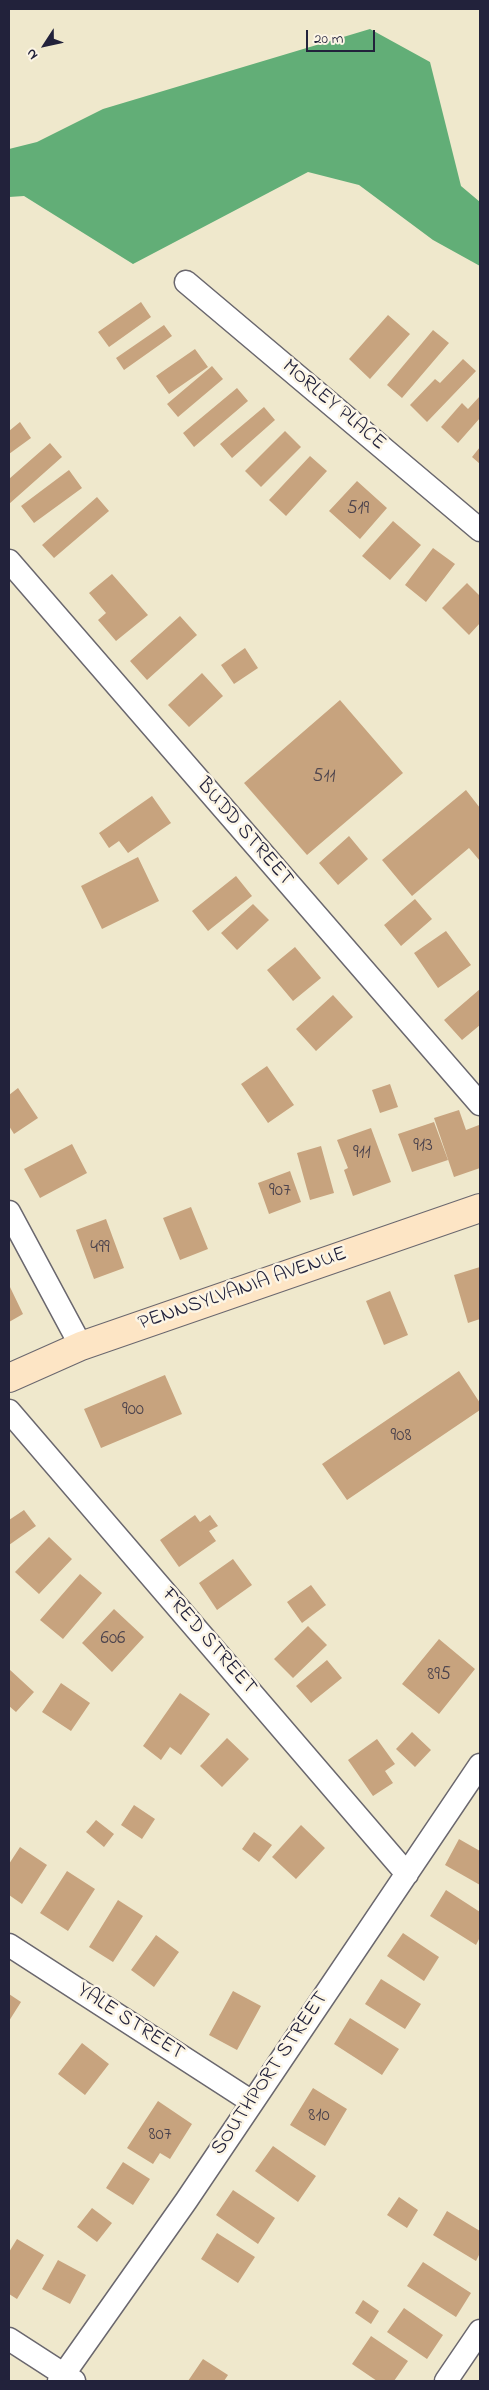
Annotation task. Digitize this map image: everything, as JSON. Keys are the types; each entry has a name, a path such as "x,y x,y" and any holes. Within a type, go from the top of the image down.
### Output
{"main road":[{"name":"PENNSYLVANIA AVENUE","path":"9,1378 81,1346 480,1208"}],"street":[{"name":"MORLEY PLACE","path":"186,282 480,530"},
{"name":"BUDD STREET","path":"9,561 480,1104"},
{"path":"9,1212 81,1346"},
{"name":"FRED STREET","path":"9,1410 407,1874"},
{"name":"SOUTHPORT STREET","path":"65,2379 480,1765"},
{"name":"YALE STREET","path":"9,1945 252,2102"},
{"path":"446,2381 480,2331"},
{"path":"9,2339 65,2379"}],"green space":[{"path":"370,29 430,62 461,186 480,202 480,266 433,240 359,185 308,172 133,264 24,196 9,197 9,149 37,142 103,109"}],"building":[{"path":"141,302 151,317 109,347 98,332"},
{"path":"388,315 410,334 370,379 349,359"},
{"path":"164,325 172,336 124,370 116,358"},
{"path":"433,330 449,343 402,398 387,385"},
{"path":"195,349 208,367 169,394 156,376"},
{"path":"463,359 476,371 427,422 410,405 435,379 440,383"},
{"path":"212,366 223,379 178,417 167,404"},
{"path":"237,388 248,401 194,447 183,433"},
{"path":"480,396 480,418 458,443 441,427 462,403 468,409"},
{"path":"264,407 275,420 232,458 220,444"},
{"path":"20,422 31,438 9,454 9,431"},
{"path":"285,431 301,447 261,487 245,471"},
{"path":"50,443 62,457 9,504 9,479"},
{"path":"480,447 480,464 472,457"},
{"path":"310,456 327,471 286,516 269,500"},
{"path":"69,470 82,488 34,523 21,506"},
{"path":"357,481 387,508 360,539 329,511"},
{"path":"97,497 109,511 54,558 42,545"},
{"path":"393,521 421,545 390,580 362,556"},
{"path":"433,548 455,564 426,602 405,585"},
{"path":"112,574 148,615 116,641 98,620 106,613 89,593"},
{"path":"467,583 480,596 480,623 469,635 442,608"},
{"path":"180,616 197,635 147,680 130,661"},
{"path":"245,648 258,668 234,684 221,665"},
{"path":"202,673 223,696 189,727 168,705"},
{"path":"340,700 403,773 307,855 244,783"},
{"path":"466,790 480,808 480,861 469,848 412,896 382,860"},
{"path":"152,796 171,823 128,853 119,841 109,848 99,833"},
{"path":"349,836 368,859 338,885 319,863"},
{"path":"138,857 159,901 102,929 81,886"},
{"path":"236,876 252,896 208,931 192,911"},
{"path":"415,899 432,919 401,946 384,925"},
{"path":"253,904 269,920 237,950 221,933"},
{"path":"446,931 471,965 438,988 414,953"},
{"path":"295,947 321,978 293,1001 267,970"},
{"path":"480,989 480,1025 462,1040 444,1020"},
{"path":"333,995 353,1017 316,1051 296,1029"},
{"path":"267,1066 294,1105 268,1123 241,1084"},
{"path":"390,1084 398,1107 380,1113 372,1090"},
{"path":"18,1088 38,1118 14,1134 9,1126 9,1095"},
{"path":"459,1110 466,1130 479,1125 480,1168 454,1177 434,1118"},
{"path":"434,1122 448,1160 412,1172 398,1134"},
{"path":"371,1128 391,1182 353,1196 344,1170 348,1168 337,1140"},
{"path":"72,1144 87,1173 40,1198 24,1169"},
{"path":"321,1146 334,1193 310,1200 297,1153"},
{"path":"290,1171 301,1202 269,1214 258,1183"},
{"path":"191,1207 208,1249 180,1260 163,1218"},
{"path":"106,1219 124,1268 94,1279 76,1230"},
{"path":"480,1267 480,1319 468,1323 454,1275"},
{"path":"9,1285 23,1314 9,1322"},
{"path":"390,1291 408,1335 384,1345 366,1301"},
{"path":"459,1371 480,1403 480,1410 347,1500 322,1464"},
{"path":"165,1375 182,1414 101,1448 84,1409"},
{"path":"24,1510 36,1526 9,1545 9,1520"},
{"path":"195,1515 200,1522 210,1515 218,1526 209,1531 216,1541 179,1567 160,1540"},
{"path":"49,1537 72,1559 39,1594 15,1572"},
{"path":"233,1559 252,1585 217,1610 199,1583"},
{"path":"80,1574 102,1593 63,1639 40,1620"},
{"path":"311,1585 326,1605 302,1623 287,1602"},
{"path":"114,1609 144,1637 112,1672 82,1643"},
{"path":"308,1626 327,1645 293,1678 274,1659"},
{"path":"439,1639 475,1669 439,1714 402,1684"},
{"path":"327,1660 342,1678 311,1703 296,1686"},
{"path":"9,1669 34,1692 16,1712 9,1706"},
{"path":"61,1683 90,1703 71,1731 42,1712"},
{"path":"180,1693 210,1714 181,1755 170,1747 161,1760 143,1746"},
{"path":"412,1732 431,1750 415,1767 396,1749"},
{"path":"227,1738 249,1759 222,1787 200,1766"},
{"path":"377,1739 395,1764 385,1771 393,1783 373,1796 348,1760"},
{"path":"134,1805 155,1819 142,1839 121,1825"},
{"path":"96,1820 114,1834 104,1847 86,1832"},
{"path":"301,1825 325,1848 296,1879 272,1857"},
{"path":"254,1832 272,1845 259,1862 242,1849"},
{"path":"459,1839 480,1851 480,1885 445,1865"},
{"path":"20,1847 47,1865 22,1904 9,1895 9,1864"},
{"path":"67,1871 95,1889 68,1931 40,1913"},
{"path":"446,1890 480,1912 480,1937 476,1945 430,1916"},
{"path":"118,1900 143,1916 113,1962 89,1947"},
{"path":"403,1933 439,1957 424,1981 387,1956"},
{"path":"156,1935 179,1952 154,1987 131,1970"},
{"path":"381,1979 421,2004 405,2029 365,2004"},
{"path":"233,1991 261,2006 237,2050 209,2035"},
{"path":"9,1994 21,2002 9,2021"},
{"path":"350,2018 399,2049 382,2075 334,2044"},
{"path":"82,2043 109,2064 85,2095 58,2074"},
{"path":"313,2088 347,2109 325,2146 290,2125"},
{"path":"158,2101 192,2124 170,2159 160,2153 153,2164 127,2148"},
{"path":"273,2146 316,2176 298,2202 255,2171"},
{"path":"123,2162 150,2179 133,2205 106,2188"},
{"path":"233,2190 275,2218 258,2244 216,2215"},
{"path":"399,2197 418,2210 407,2228 387,2215"},
{"path":"92,2208 112,2223 97,2242 77,2227"},
{"path":"447,2211 480,2231 480,2253 476,2261 433,2235"},
{"path":"217,2233 255,2257 238,2283 201,2259"},
{"path":"17,2239 44,2255 17,2299 9,2294 9,2252"},
{"path":"58,2260 86,2275 70,2304 42,2289"},
{"path":"423,2262 471,2293 456,2317 407,2286"},
{"path":"363,2300 379,2311 371,2324 355,2313"},
{"path":"404,2308 443,2335 427,2359 387,2332"},
{"path":"371,2336 408,2361 394,2381 377,2381 352,2364"},
{"path":"203,2359 228,2375 224,2381 188,2381"}]}
